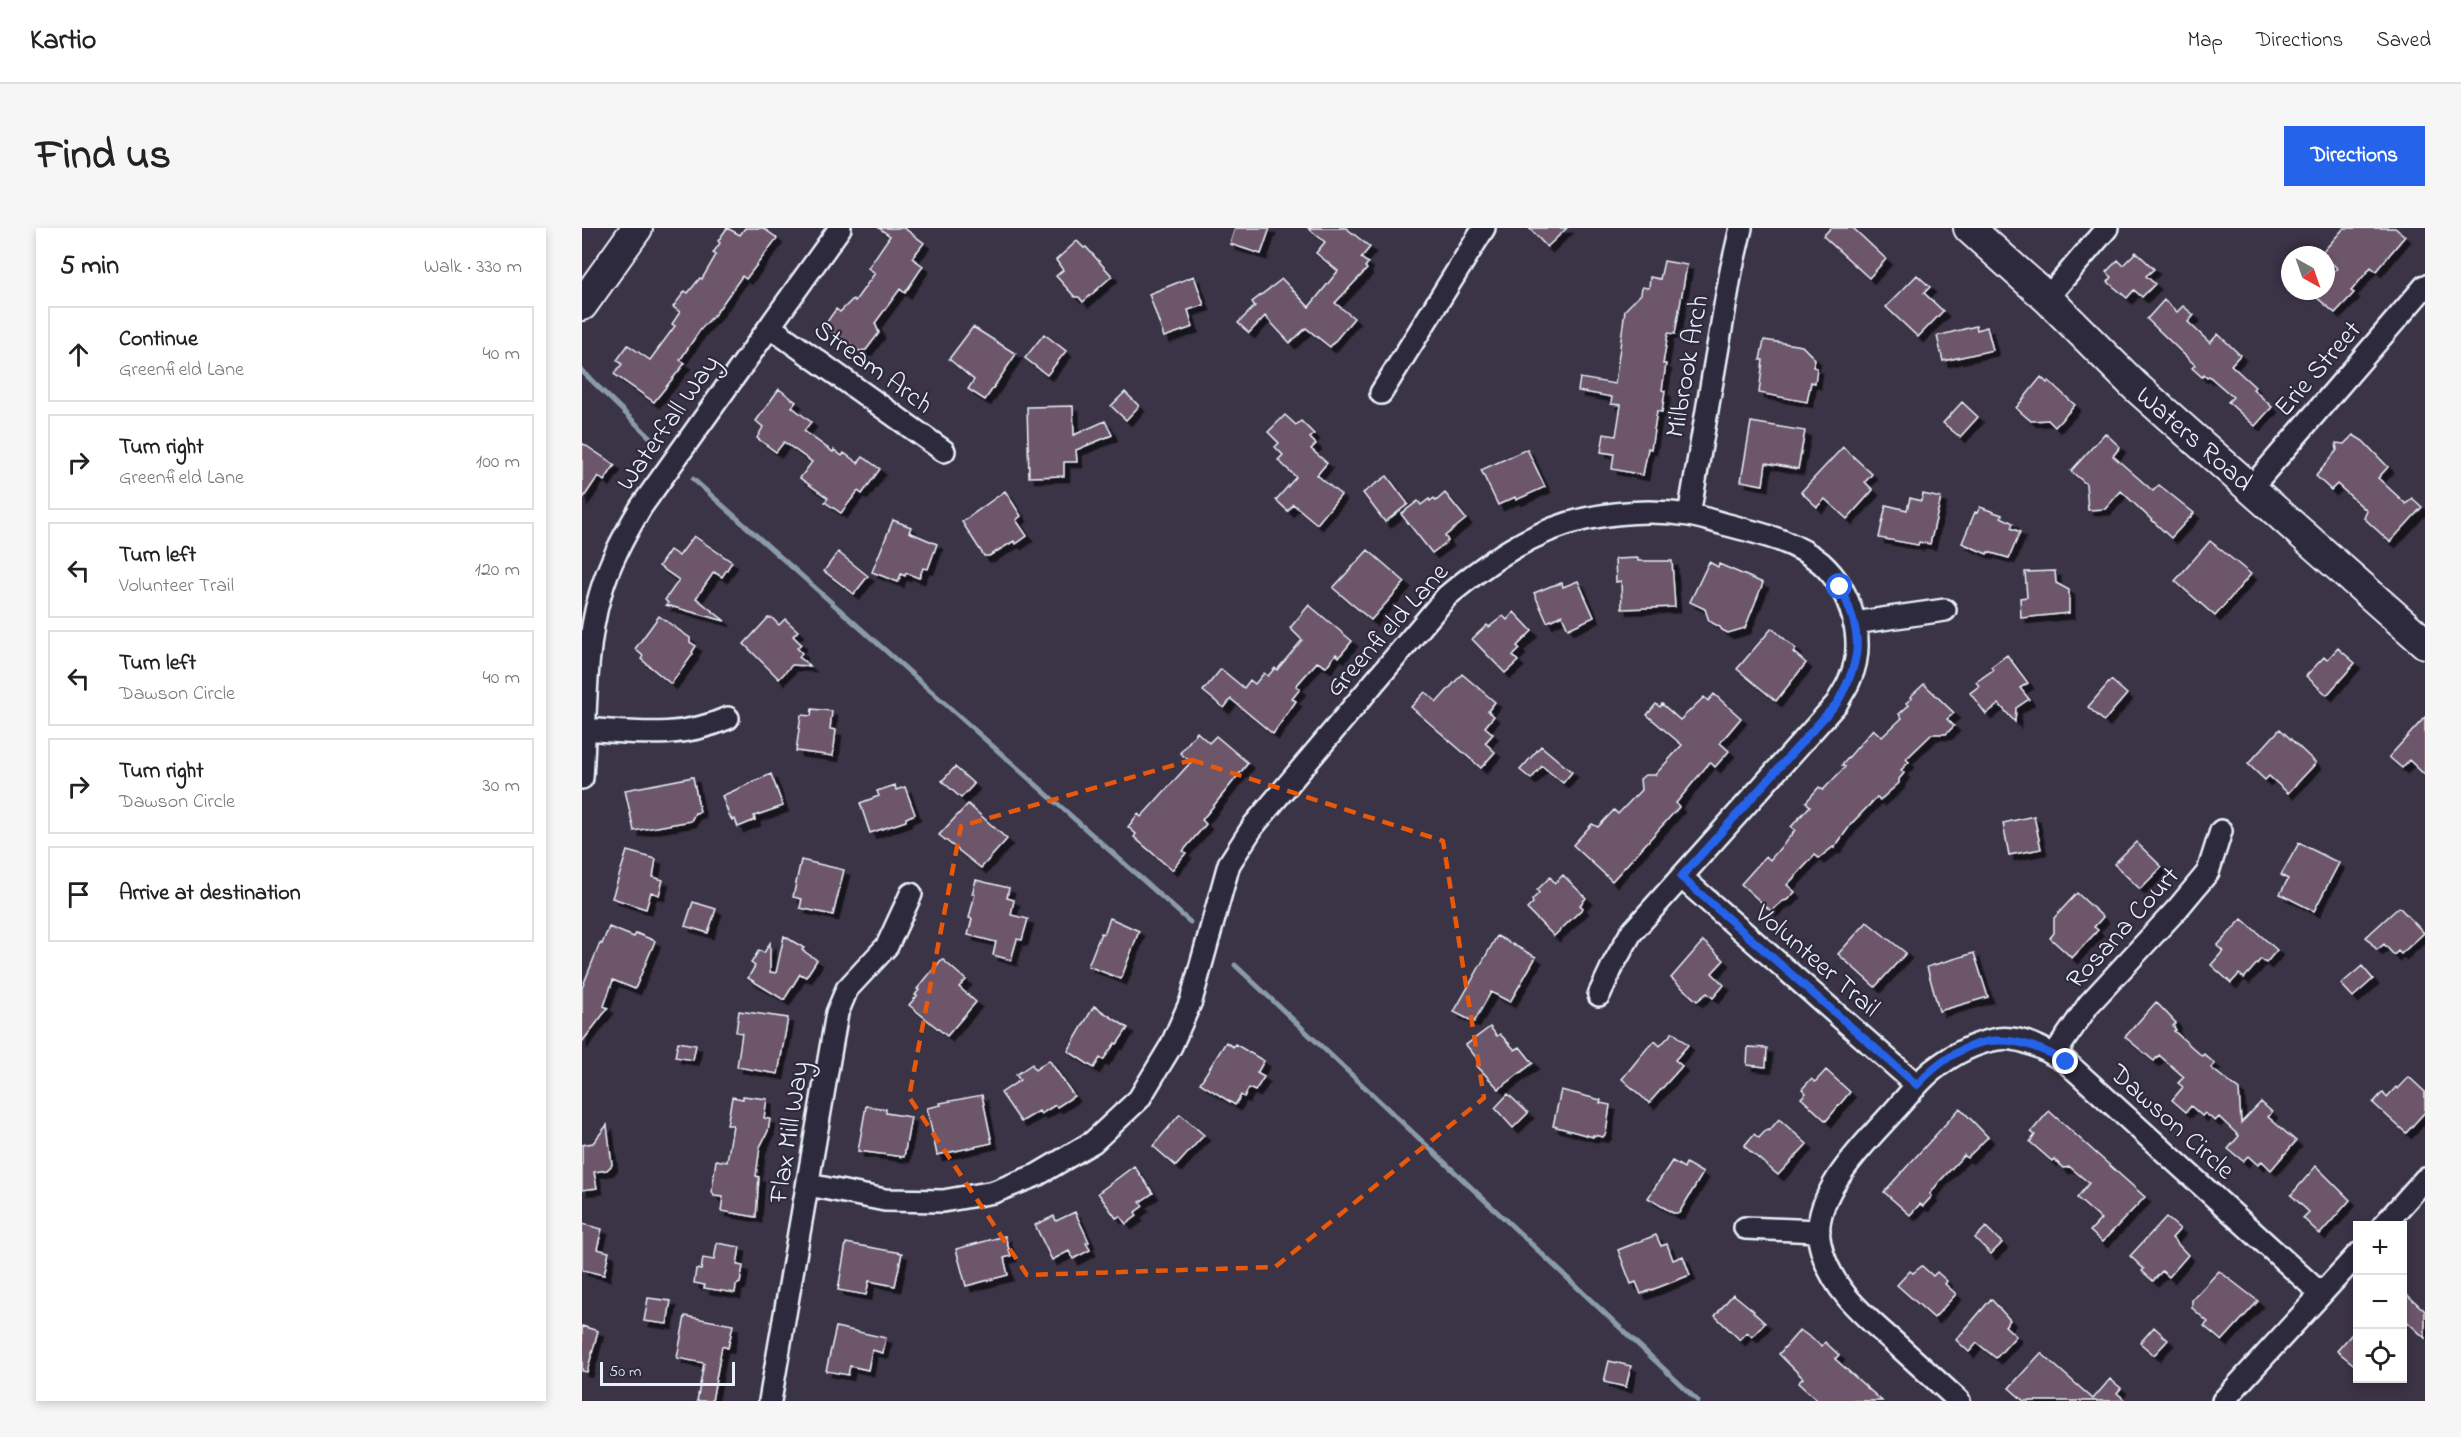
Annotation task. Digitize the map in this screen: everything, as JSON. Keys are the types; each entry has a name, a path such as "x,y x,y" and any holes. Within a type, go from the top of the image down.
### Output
{"street":[{"path":"582,305 637,228"},
{"name":"Waterfall Way","path":"582,778 592,632 599,598 616,549 641,507 840,228"},
{"path":"1381,393 1484,228"},
{"name":"Milbrook Arch","path":"1689,515 1731,271 1741,228"},
{"name":"Waters Road","path":"1969,228 2047,298 2135,386 2425,644"},
{"path":"2047,298 2107,228"},
{"name":"Erie Street","path":"2251,488 2425,286"},
{"name":"Stream Arch","path":"770,327 944,451"},
{"name":"Greenfield Lane","path":"809,1185 885,1200 943,1201 1005,1188 1037,1175 1093,1142 1138,1099 1171,1046 1191,1001 1229,864 1254,825 1447,596 1479,569 1524,540 1574,523 1632,513 1689,515 1767,535 1796,546 1821,563 1840,587 1853,613 1858,645 1851,678 1837,703 1631,933 1599,995"},
{"path":"1854,623 1945,609"},
{"path":"584,729 664,734 687,732 728,718"},
{"name":"Rosana Court","path":"2054,1055 2089,1004 2178,908 2208,872 2221,831"},
{"name":"Volunteer Trail","path":"1681,877 1917,1085"},
{"name":"Flax Mill Way","path":"771,1401 837,1013 847,989 887,946 911,894"},
{"name":"Dawson Circle","path":"1959,1401 1851,1304 1828,1272 1819,1241 1819,1231 1820,1216 1844,1166 1930,1071 1974,1045 2001,1039 2026,1043 2066,1062 2321,1294"},
{"path":"2387,1221 2425,1179"},
{"path":"1745,1228 1819,1231"},
{"path":"2223,1401 2353,1259"}],"highlighted area":[{"path":"1192,760 1443,841 1484,1098 1275,1267 1027,1275 909,1097 961,826"}],"building":[{"path":"727,228 740,235 745,228 763,228 777,238 746,279 742,276 716,313 700,330 680,360 685,363 654,402 614,374 622,364 617,360 628,345 650,360 675,326 672,324 680,312 673,307 685,291 688,293 700,278 702,279 716,255 713,253 720,243 718,241"},
{"path":"879,228 904,228 924,243 912,258 923,266 905,293 900,289 875,323 879,333 866,350 859,351 824,326 836,309 840,312 853,299 855,301 875,273 868,268 890,236"},
{"path":"1235,228 1270,228 1261,254 1230,244"},
{"path":"1308,228 1346,228 1370,247 1361,258 1368,263 1365,267 1367,269 1335,303 1354,318 1330,347 1306,328 1290,343 1265,316 1249,333 1238,323 1255,306 1252,302 1282,279 1309,307 1338,271 1316,253 1325,242"},
{"path":"1529,228 1567,228 1547,247"},
{"path":"1831,228 1853,228 1886,259 1869,278 1823,236"},
{"path":"2344,228 2395,228 2405,236 2376,271 2371,267 2351,291 2354,293 2335,313 2320,300 2335,300 2335,270 2337,268 2335,266 2335,246 2328,246"},
{"path":"1077,241 1084,248 1086,247 1112,276 1083,302 1079,297 1075,297 1056,276 1063,270 1056,260"},
{"path":"2136,252 2154,269 2146,276 2155,284 2142,297 2134,290 2127,298 2108,282 2112,277 2106,272 2118,260 2123,265"},
{"path":"1664,261 1687,265 1675,334 1668,333 1663,364 1666,364 1662,390 1665,391 1662,412 1657,411 1651,449 1648,448 1643,475 1612,469 1614,454 1601,452 1604,434 1616,436 1621,405 1611,404 1612,397 1578,391 1580,378 1615,384 1625,310 1641,294 1642,287 1649,288 1650,277 1660,279"},
{"path":"1917,275 1930,287 1924,293 1943,311 1918,337 1886,307"},
{"path":"1194,276 1204,305 1188,310 1193,327 1164,337 1149,294"},
{"path":"2164,300 2177,312 2183,306 2194,315 2188,322 2210,343 2218,334 2240,355 2231,365 2255,387 2253,389 2272,407 2255,426 2228,402 2233,397 2209,376 2202,377 2192,368 2195,365 2147,319"},
{"path":"1976,326 1977,330 1987,327 1993,350 1943,361 1937,336"},
{"path":"973,327 1016,354 985,400 968,389 974,380 949,359"},
{"path":"1044,334 1066,351 1047,375 1025,358"},
{"path":"1764,340 1802,346 1815,359 1813,367 1817,368 1815,383 1811,382 1807,402 1759,393 1763,360 1760,360"},
{"path":"2041,377 2047,383 2049,381 2075,405 2055,427 2048,420 2031,421 2016,408"},
{"path":"779,389 796,402 792,407 811,422 804,431 833,452 834,450 842,456 844,453 858,463 863,457 880,469 862,494 858,491 841,513 825,502 828,498 800,478 812,462 784,442 776,452 757,438 763,427 756,421"},
{"path":"1125,392 1139,406 1126,420 1111,406"},
{"path":"1962,402 1978,417 1960,437 1943,423"},
{"path":"1073,406 1074,435 1105,421 1112,435 1076,450 1077,462 1064,462 1064,476 1029,477 1027,407"},
{"path":"1285,415 1296,425 1301,421 1314,434 1310,438 1316,444 1311,449 1327,463 1317,475 1341,495 1317,524 1293,504 1288,511 1276,500 1296,477 1278,460 1283,455 1275,447 1279,443 1268,432"},
{"path":"1751,422 1805,431 1798,469 1766,463 1763,485 1741,481"},
{"path":"2105,433 2120,447 2113,456 2153,491 2159,485 2194,513 2171,538 2121,491 2105,509 2088,510 2086,484 2071,471"},
{"path":"2353,435 2363,441 2388,467 2378,478 2406,504 2412,498 2422,507 2390,542 2364,518 2367,511 2337,484 2331,490 2316,476 2337,450 2336,443 2344,444"},
{"path":"582,443 615,465 604,481 598,476 582,500"},
{"path":"1843,447 1872,474 1865,482 1873,490 1847,519 1825,499 1817,507 1801,492"},
{"path":"1527,449 1545,487 1498,505 1481,470"},
{"path":"1387,476 1408,504 1385,522 1363,493"},
{"path":"1005,491 1021,516 1016,520 1027,536 1016,544 1014,541 989,556 984,556 962,522"},
{"path":"1445,493 1466,519 1445,536 1448,541 1432,553 1401,514 1418,501 1421,505 1429,499 1430,501 1434,498 1436,501"},
{"path":"1923,494 1941,498 1930,544 1919,542 1918,545 1879,538 1886,505 1907,510 1910,498 1921,501"},
{"path":"1980,507 2002,515 2001,517 2013,523 2011,528 2020,532 2009,558 1988,552 1987,554 1962,543 1975,512 1977,513"},
{"path":"893,520 911,527 909,532 937,544 928,569 923,568 919,578 906,573 905,576 901,574 898,582 872,572"},
{"path":"694,536 732,562 722,577 714,572 696,598 725,621 666,605 668,603 665,600 679,580 659,566 670,550 679,556"},
{"path":"2210,541 2251,574 2215,616 2175,581"},
{"path":"1368,550 1405,582 1371,620 1333,588"},
{"path":"838,552 868,576 854,594 824,571"},
{"path":"1638,558 1638,561 1672,561 1675,607 1622,609 1621,581 1616,582 1615,559"},
{"path":"1709,562 1763,583 1745,628 1728,633 1709,621 1705,609 1690,602"},
{"path":"2055,571 2056,583 2069,590 2069,613 2021,618 2020,598 2027,597 2025,572"},
{"path":"1578,581 1594,617 1568,629 1562,615 1547,622 1534,593 1562,583 1563,587"},
{"path":"1309,605 1352,641 1339,657 1336,654 1326,667 1317,662 1296,686 1300,689 1292,699 1296,701 1273,734 1231,699 1224,708 1203,691 1221,669 1244,688 1250,680 1255,684 1264,673 1268,676 1275,668 1277,670 1302,640 1290,628"},
{"path":"1514,612 1532,631 1517,646 1520,649 1513,656 1518,661 1505,673 1472,639 1487,625 1489,627 1503,616 1507,620"},
{"path":"659,616 690,638 690,642 696,646 693,654 671,684 641,659 643,656 635,649"},
{"path":"768,618 772,618 779,625 785,619 798,631 793,636 801,644 797,648 802,653 799,657 810,666 792,665 779,679 744,644"},
{"path":"1772,628 1796,649 1793,652 1806,663 1776,701 1737,669"},
{"path":"2338,648 2355,663 2327,695 2306,676 2324,657 2327,660"},
{"path":"2007,655 2028,683 2020,688 2029,699 2016,708 2015,722 1999,704 1986,714 1970,693 1979,686 1976,682 1993,670 1991,667"},
{"path":"1462,674 1495,702 1488,711 1494,716 1485,727 1493,734 1485,743 1495,752 1481,768 1411,707 1425,692 1437,702"},
{"path":"2111,680 2127,694 2104,721 2088,707"},
{"path":"1924,684 1954,713 1947,719 1954,726 1946,734 1932,734 1906,759 1909,762 1901,770 1904,773 1899,783 1880,800 1877,797 1852,823 1834,848 1819,858 1815,855 1787,885 1795,892 1771,911 1741,884 1766,856 1770,860 1792,834 1795,830 1791,827 1810,806 1806,802 1819,787 1823,790 1845,767 1842,765 1873,729 1882,737 1902,718 1899,714 1909,705 1906,703"},
{"path":"1714,694 1741,718 1720,743 1729,751 1715,767 1710,762 1676,803 1679,807 1612,881 1573,845 1592,824 1598,827 1614,810 1618,814 1641,790 1640,779 1645,775 1655,775 1682,745 1647,715 1656,704 1660,707 1662,704 1680,720 1704,697 1708,701"},
{"path":"812,709 832,711 830,729 836,730 833,756 796,751 801,715 811,716"},
{"path":"2425,717 2425,775 2409,760 2402,768 2389,757"},
{"path":"2280,729 2316,763 2288,793 2269,776 2265,780 2248,764"},
{"path":"1197,732 1209,743 1216,736 1248,763 1202,820 1206,824 1183,851 1186,853 1172,870 1134,837 1136,834 1128,827 1138,814 1141,817 1191,762 1180,753"},
{"path":"1541,746 1572,772 1563,783 1542,766 1531,779 1520,770"},
{"path":"955,767 974,784 961,798 942,781"},
{"path":"771,774 783,806 754,816 755,820 738,827 735,819 732,820 729,815 722,796"},
{"path":"693,777 700,812 695,813 691,821 634,831 625,790"},
{"path":"895,785 896,790 905,787 915,814 906,818 906,821 870,833 860,803 879,796 877,791"},
{"path":"968,804 1007,839 981,868 939,835"},
{"path":"2034,816 2041,849 2009,855 2003,823"},
{"path":"2136,842 2162,867 2140,889 2114,864"},
{"path":"2299,843 2339,863 2314,911 2280,894 2288,879 2281,875"},
{"path":"627,851 656,859 653,877 663,880 659,895 651,892 646,909 612,898"},
{"path":"801,860 844,870 833,915 800,908 802,899 793,897"},
{"path":"1563,875 1586,898 1580,905 1583,908 1554,936 1527,909 1539,893 1537,890 1550,877 1555,883"},
{"path":"976,880 1009,888 1007,898 1014,900 1011,915 1028,919 1022,940 1017,939 1011,960 993,955 996,942 968,935 972,919 969,918 975,894 972,894"},
{"path":"2077,893 2103,917 2094,927 2098,930 2072,958 2050,938 2054,933 2054,918"},
{"path":"693,902 716,909 708,933 685,926"},
{"path":"2399,907 2424,933 2401,954 2398,951 2394,955 2384,944 2377,950 2366,937"},
{"path":"1110,918 1139,931 1121,979 1088,966 1101,933 1104,934"},
{"path":"2242,919 2277,950 2266,963 2261,959 2244,978 2239,974 2231,983 2211,965 2223,951 2217,946"},
{"path":"1867,922 1906,953 1875,987 1838,954"},
{"path":"609,927 634,937 636,933 655,941 635,989 613,980 604,1006 608,1008 582,1042 582,988"},
{"path":"784,936 804,948 802,950 817,960 806,977 800,974 784,1000 748,978 755,966 751,963 759,950 764,953 770,943 770,972 776,973"},
{"path":"1497,936 1536,957 1510,1002 1491,992 1474,1022 1454,1012"},
{"path":"1703,941 1724,960 1712,973 1724,985 1713,998 1707,993 1697,1001 1671,978"},
{"path":"1974,953 1988,997 1939,1011 1927,967"},
{"path":"942,959 966,980 959,987 976,1002 947,1036 909,1005 917,996 915,995 919,990 917,989"},
{"path":"2362,966 2373,979 2353,997 2341,984"},
{"path":"2156,1002 2176,1023 2173,1026 2176,1030 2174,1031 2202,1056 2204,1054 2215,1064 2211,1068 2239,1090 2241,1123 2261,1102 2272,1112 2268,1117 2296,1141 2271,1170 2262,1161 2258,1165 2248,1156 2243,1161 2228,1149 2239,1136 2219,1117 2215,1121 2205,1113 2202,1116 2191,1106 2186,1112 2172,1100 2183,1087 2178,1083 2184,1077 2159,1055 2154,1061 2125,1037"},
{"path":"1094,1006 1128,1028 1117,1044 1115,1043 1103,1060 1100,1058 1094,1068 1068,1051"},
{"path":"739,1011 788,1018 778,1074 737,1067 742,1033 736,1032"},
{"path":"1490,1027 1497,1036 1500,1034 1515,1050 1520,1047 1533,1063 1499,1089 1477,1066 1479,1061 1466,1045"},
{"path":"1673,1032 1688,1045 1675,1060 1682,1066 1649,1103 1622,1079 1648,1047 1655,1041 1660,1046"},
{"path":"678,1042 696,1045 693,1060 675,1057"},
{"path":"1226,1042 1233,1047 1235,1044 1264,1061 1257,1073 1264,1077 1255,1091 1249,1088 1244,1097 1241,1095 1235,1105 1200,1083"},
{"path":"1748,1047 1767,1048 1766,1067 1747,1065"},
{"path":"1049,1060 1074,1096 1057,1107 1055,1105 1041,1114 1039,1111 1021,1122 1001,1093 1020,1080 1016,1075 1032,1064 1035,1070"},
{"path":"1826,1070 1850,1092 1826,1121 1801,1098 1806,1093 1802,1089 1811,1079 1815,1082"},
{"path":"2409,1077 2425,1092 2425,1112 2406,1133 2373,1103 2383,1092 2387,1097"},
{"path":"1561,1090 1601,1100 1600,1103 1610,1105 1606,1133 1603,1137 1593,1135 1593,1137 1553,1126"},
{"path":"1508,1094 1528,1113 1513,1128 1495,1108"},
{"path":"982,1095 992,1143 937,1155 927,1108 941,1105 940,1103"},
{"path":"743,1096 767,1099 764,1118 770,1119 768,1131 760,1147 756,1176 759,1177 756,1217 721,1211 723,1197 714,1196 712,1191 716,1160 727,1162 733,1125 727,1125 732,1097 743,1099"},
{"path":"866,1106 886,1109 886,1113 911,1117 904,1157 858,1151"},
{"path":"1960,1108 1988,1137 1967,1158 1964,1155 1939,1182 1930,1194 1932,1196 1923,1206 1920,1204 1910,1215 1884,1192"},
{"path":"2049,1111 2145,1197 2102,1242 2090,1231 2101,1219 2077,1198 2089,1183 2070,1167 2063,1168 2054,1159 2052,1161 2030,1142 2035,1135 2031,1132"},
{"path":"1180,1114 1204,1135 1176,1166 1153,1146"},
{"path":"1779,1119 1807,1144 1778,1175 1744,1146 1754,1134 1759,1138 1767,1129 1769,1131"},
{"path":"607,1125 612,1165 607,1170 594,1172 597,1188 582,1190 582,1145 593,1143"},
{"path":"1672,1161 1684,1168 1686,1163 1703,1173 1679,1213 1673,1213 1648,1198"},
{"path":"1134,1166 1153,1193 1140,1202 1143,1206 1135,1212 1137,1216 1126,1224 1120,1216 1116,1218 1098,1193"},
{"path":"2316,1166 2350,1200 2320,1234 2303,1218 2309,1212 2291,1195"},
{"path":"1075,1212 1089,1242 1086,1243 1090,1250 1073,1259 1069,1251 1052,1260 1035,1225 1054,1216 1056,1221"},
{"path":"2166,1217 2180,1229 2172,1238 2188,1255 2169,1277 2162,1271 2153,1281 2130,1256"},
{"path":"582,1224 602,1229 597,1249 609,1252 604,1275 582,1270"},
{"path":"1986,1227 2002,1243 1991,1254 1975,1238"},
{"path":"1656,1235 1661,1246 1667,1244 1673,1260 1683,1256 1690,1275 1641,1294 1636,1282 1631,1284 1618,1250"},
{"path":"1005,1236 1011,1256 1004,1258 1008,1275 966,1286 956,1249"},
{"path":"717,1243 740,1247 737,1265 743,1266 740,1283 736,1285 735,1293 704,1288 705,1285 694,1283 696,1269 701,1270 703,1258 714,1260"},
{"path":"846,1243 902,1253 895,1286 869,1281 866,1295 838,1290"},
{"path":"1922,1266 1933,1276 1937,1272 1956,1294 1934,1318 1897,1285 1910,1271 1913,1273"},
{"path":"2219,1271 2258,1301 2222,1341 2204,1326 2208,1322 2192,1308 2192,1300"},
{"path":"1733,1294 1765,1323 1752,1337 1747,1332 1740,1340 1715,1316"},
{"path":"2407,1295 2425,1311 2425,1338 2407,1322"},
{"path":"648,1298 671,1301 667,1324 644,1321"},
{"path":"1991,1299 2010,1320 2005,1326 2016,1336 1996,1358 1977,1343 1969,1352 1956,1340"},
{"path":"685,1316 733,1325 728,1348 722,1346 712,1401 697,1401 704,1363 677,1358"},
{"path":"582,1326 598,1331 587,1372 582,1371"},
{"path":"836,1327 886,1338 883,1353 872,1350 868,1370 850,1366 848,1375 826,1371"},
{"path":"2154,1327 2168,1340 2154,1355 2140,1343"},
{"path":"1800,1330 1822,1346 1825,1342 1839,1355 1835,1359 1882,1401 1818,1401 1798,1383 1803,1378 1779,1354"},
{"path":"2353,1333 2353,1364 2337,1351"},
{"path":"2041,1353 2093,1399 2110,1379 2121,1388 2117,1393 2126,1401 2024,1401 2009,1388"},
{"path":"1609,1361 1631,1366 1626,1387 1604,1382"}],"waterway":[{"path":"582,371 660,447"},
{"path":"693,479 1190,922"},
{"path":"1235,965 1698,1401"}],"route":[{"path":"1840,587 1853,613 1858,645 1851,678 1837,703 1681,877 1917,1085 1930,1071 1951,1057 1974,1045 2001,1039 2045,1049 2066,1062"}]}
